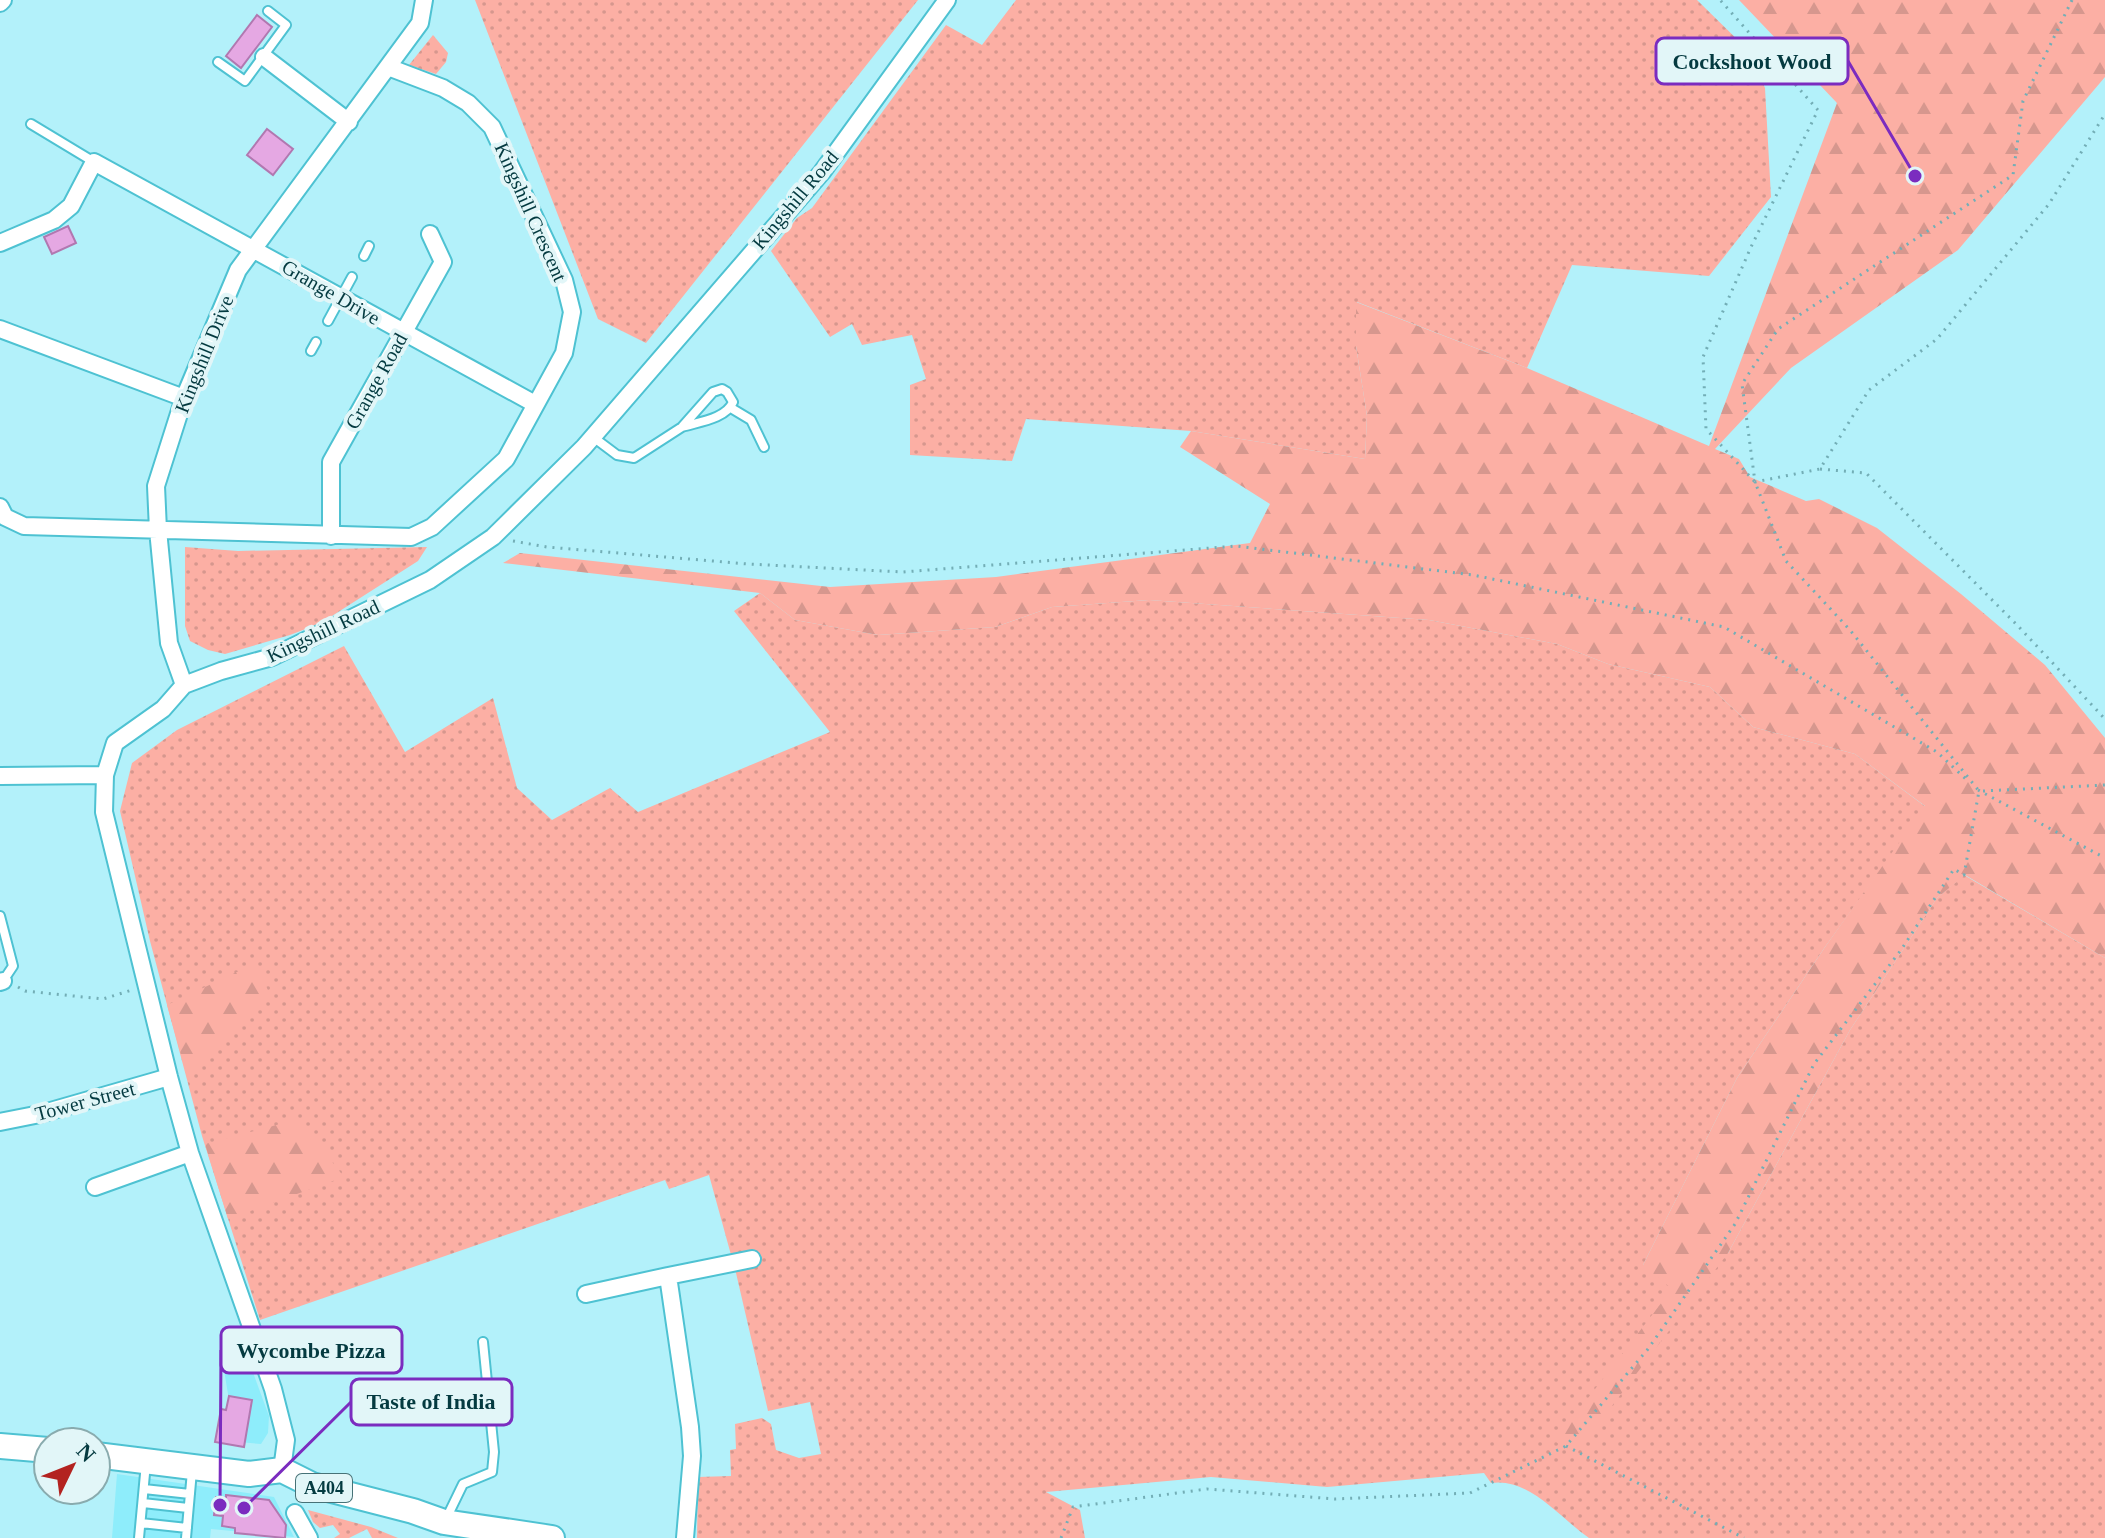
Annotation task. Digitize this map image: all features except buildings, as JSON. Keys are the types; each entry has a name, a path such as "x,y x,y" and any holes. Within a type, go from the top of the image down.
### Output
{"main road":[{"path":"0,1446 32,1449"},
{"name":"A404","path":"112,1457 249,1474 282,1470 312,1485 413,1511 445,1530 552,1538"}],"street":[{"name":"Kingshill Drive","path":"184,685 169,643 156,486 184,398 238,270 420,23 424,0"},
{"name":"Kingshill Road","path":"282,1470 286,1440 273,1389 190,1153 104,812 105,775 115,743 163,709 184,685 272,657 430,580 493,537 592,437 822,172 947,0"},
{"path":"264,57 349,122"},
{"name":"Kingshill Crescent","path":"0,507 5,517 24,526 411,537 432,527 506,459 564,353 572,312 564,280 492,127 468,103 443,88 388,67"},
{"path":"0,243 54,220 71,206 94,162"},
{"name":"Grange Drive","path":"94,162 535,404"},
{"name":"Grange Road","path":"331,536 331,462 443,262 430,234"},
{"path":"0,329 184,398"},
{"path":"0,776 105,775"},
{"name":"Tower Street","path":"0,1122 40,1114 169,1077"},
{"path":"95,1187 190,1153"},
{"path":"586,1294 752,1259"},
{"path":"668,1276 692,1456 685,1538"},
{"path":"295,1513 309,1538"}],"lane":[{"path":"218,62 245,81 286,25 268,11"},
{"path":"31,124 94,162"},
{"path":"364,256 369,246"},
{"path":"328,321 352,277"},
{"path":"311,351 316,342"},
{"path":"592,437 617,455 634,458 682,427 724,413 733,402 727,392 722,389 713,392 682,427"},
{"path":"731,408 751,420 764,447"},
{"path":"0,916 13,966 2,982"},
{"path":"445,1530 463,1484 492,1472 494,1452 483,1342"},
{"path":"139,1538 146,1460"},
{"path":"186,1538 192,1466"},
{"path":"144,1489 190,1494"},
{"path":"143,1503 188,1508"},
{"path":"141,1523 187,1528"}],"path":[{"path":"1720,0 1818,110 1751,247 1703,357 1706,429 1755,482"},
{"path":"1061,1538 1073,1507 1207,1489 1335,1499 1470,1493 1566,1446 1648,1349 1735,1224 1814,1064 1901,950 1954,869 1964,875 1979,791 1850,630 1786,561 1755,482 1742,384 1778,329 2013,175 2023,101 2072,0"},
{"path":"1820,469 1869,390 1937,339 2049,204 2105,114"},
{"path":"1755,482 1820,469 1866,473 2018,626 2105,719"},
{"path":"493,537 547,547 733,563 903,572 1236,546 1473,575 1724,627 1937,752 1979,791 2105,858"},
{"path":"1979,791 2105,785"},
{"path":"2,982 25,991 103,999 147,986"},
{"path":"1566,1446 1744,1538"}],"shaded area":[{"path":"251,1367 269,1416 268,1433 261,1444 227,1441 229,1400 224,1370"},
{"path":"117,1474 274,1497 294,1537 211,1529 210,1538 112,1538"}],"green space":[{"path":"475,0 918,0 646,343 598,319"},
{"path":"1016,0 1697,0 1750,52 1765,88 1771,197 1709,276 1572,265 1527,368 1357,302 1356,346 1367,416 1365,459 1191,431 1026,419 1012,461 910,455 910,385 926,379 912,335 862,345 852,324 830,337 771,251 797,218 812,208 946,25 982,45"},
{"path":"1739,0 2105,0 2105,77 1958,250 1791,368 1715,449 1739,459 1750,477 1806,501 1819,499 1877,528 2045,665 2105,738 2105,958 1965,875 1937,898 1850,1030 1728,1253 1574,1456 1555,1441 1672,1289 1643,1265 1737,1078 1925,806 1855,754 1753,727 1710,687 1608,664 1557,644 1429,620 1149,600 1052,607 995,627 878,635 795,620 760,593 503,563 520,553 830,587 996,577 1250,543 1270,504 1180,447 1191,431 1365,459 1367,416 1356,346 1356,302 1527,368 1709,446 1837,103"},
{"path":"433,35 448,53 446,62 436,74 409,65"},
{"path":"185,547 238,551 427,547 418,561 321,623 225,654 190,641 185,626"},
{"path":"760,593 795,620 878,635 995,627 1052,607 1149,600 1429,620 1557,644 1608,664 1710,687 1753,727 1855,754 1926,807 1825,947 1737,1078 1643,1265 1728,1253 1850,1030 1937,898 1964,875 2105,958 2105,1538 1589,1538 1531,1492 1505,1483 1491,1483 1484,1473 1327,1487 1211,1477 1046,1492 1080,1510 1085,1538 697,1538 698,1477 731,1476 730,1450 736,1449 735,1424 762,1418 771,1424 776,1450 799,1458 821,1454 810,1402 768,1411 736,1273 709,1175 669,1189 665,1180 260,1320 202,1136 150,941 120,811 132,763 177,730 344,646 405,752 493,698 517,788 552,820 610,788 638,812 830,732 734,611"},
{"path":"256,963 270,995 188,1080 167,1005"},
{"path":"299,1119 344,1177 228,1219 205,1144"},
{"path":"308,1510 371,1527 398,1538 372,1538 367,1529 349,1538 334,1538 340,1534 333,1525 320,1528 313,1522"}],"place":[{"name":"Cockshoot Wood","path":"1915,176"},
{"name":"Wycombe Pizza","path":"220,1505"},
{"name":"Taste of India","path":"244,1508"}]}
